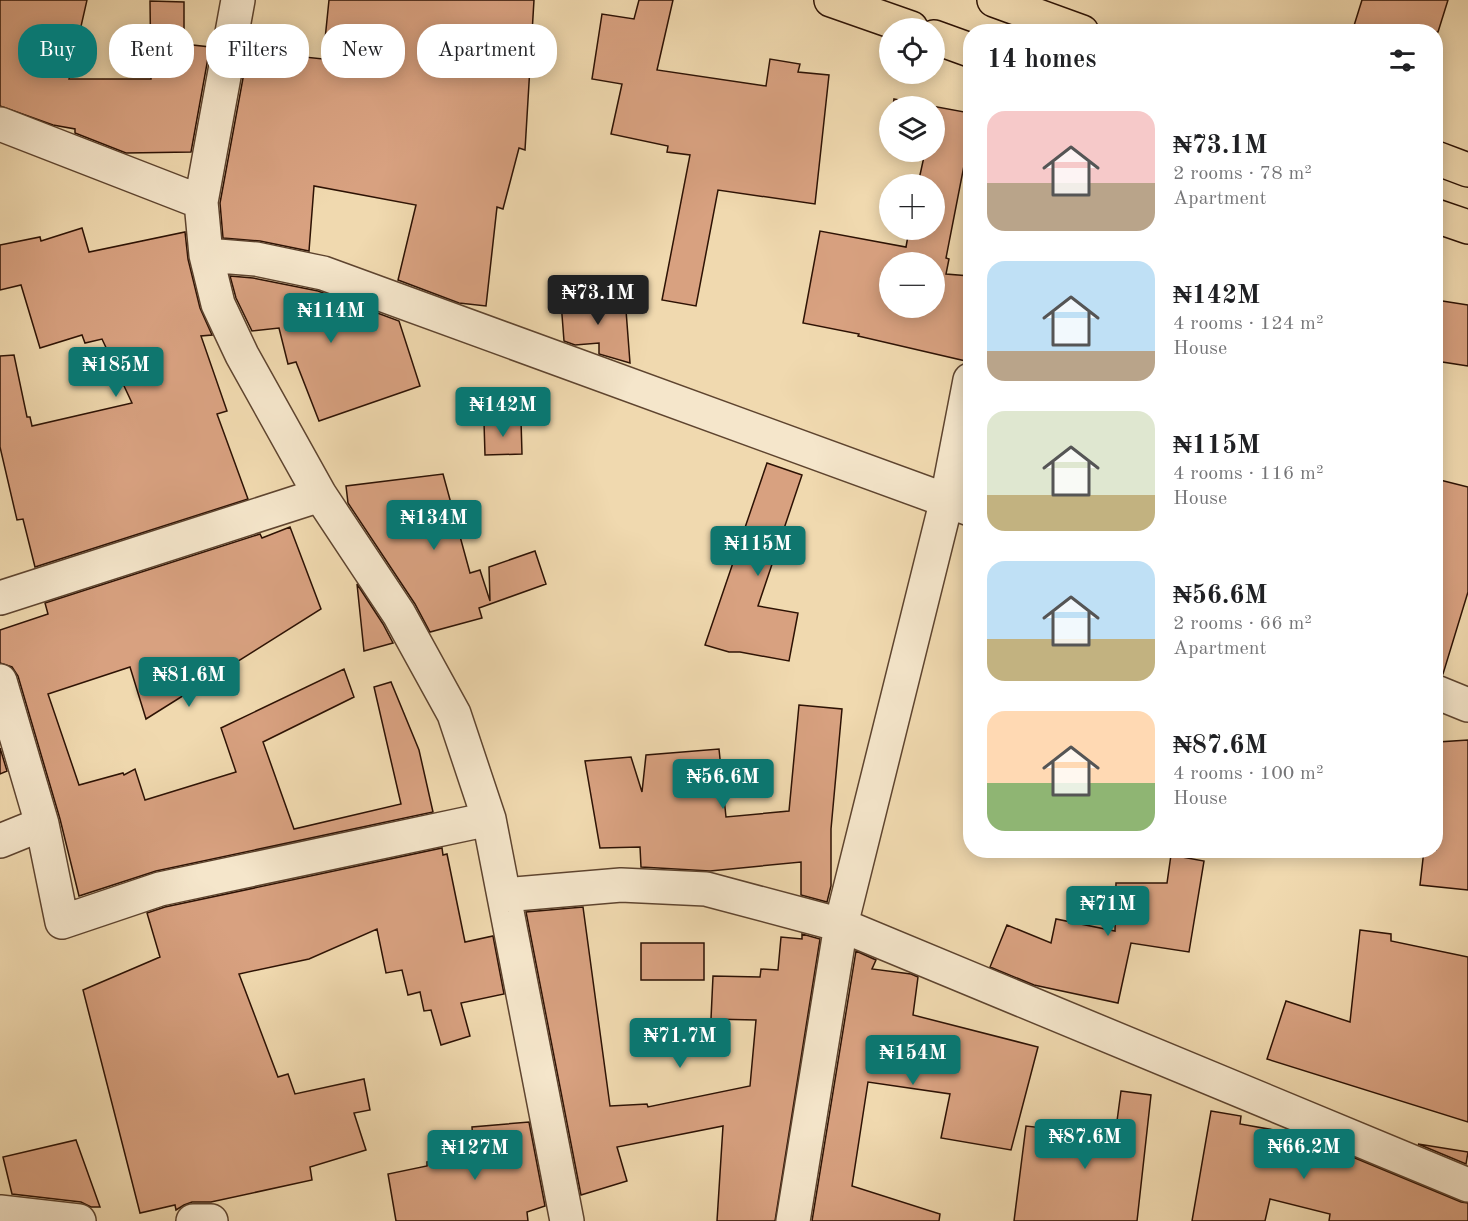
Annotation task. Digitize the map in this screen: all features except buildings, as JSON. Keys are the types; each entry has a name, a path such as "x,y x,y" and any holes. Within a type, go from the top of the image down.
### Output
{"main road":[{"path":"831,0 882,18"},
{"path":"994,0 1060,24"},
{"path":"945,41 963,47"},
{"path":"1443,161 1468,170"},
{"path":"1443,218 1468,227"}],"street":[{"path":"238,0 201,202 206,255 218,304 242,355 320,495 399,614 454,714 489,819 567,1221"},
{"path":"0,124 201,202"},
{"path":"206,255 256,259 323,273 959,504"},
{"path":"793,1221 841,925 959,504 963,459"},
{"path":"0,598 320,495"},
{"path":"0,681 42,824 62,922 160,889 489,819"},
{"path":"1443,695 1468,705"},
{"path":"0,841 42,824"},
{"path":"504,895 621,885 706,889 841,925 1468,1185"},
{"path":"0,1212 79,1221"},
{"path":"193,1221 211,1221"}]}
